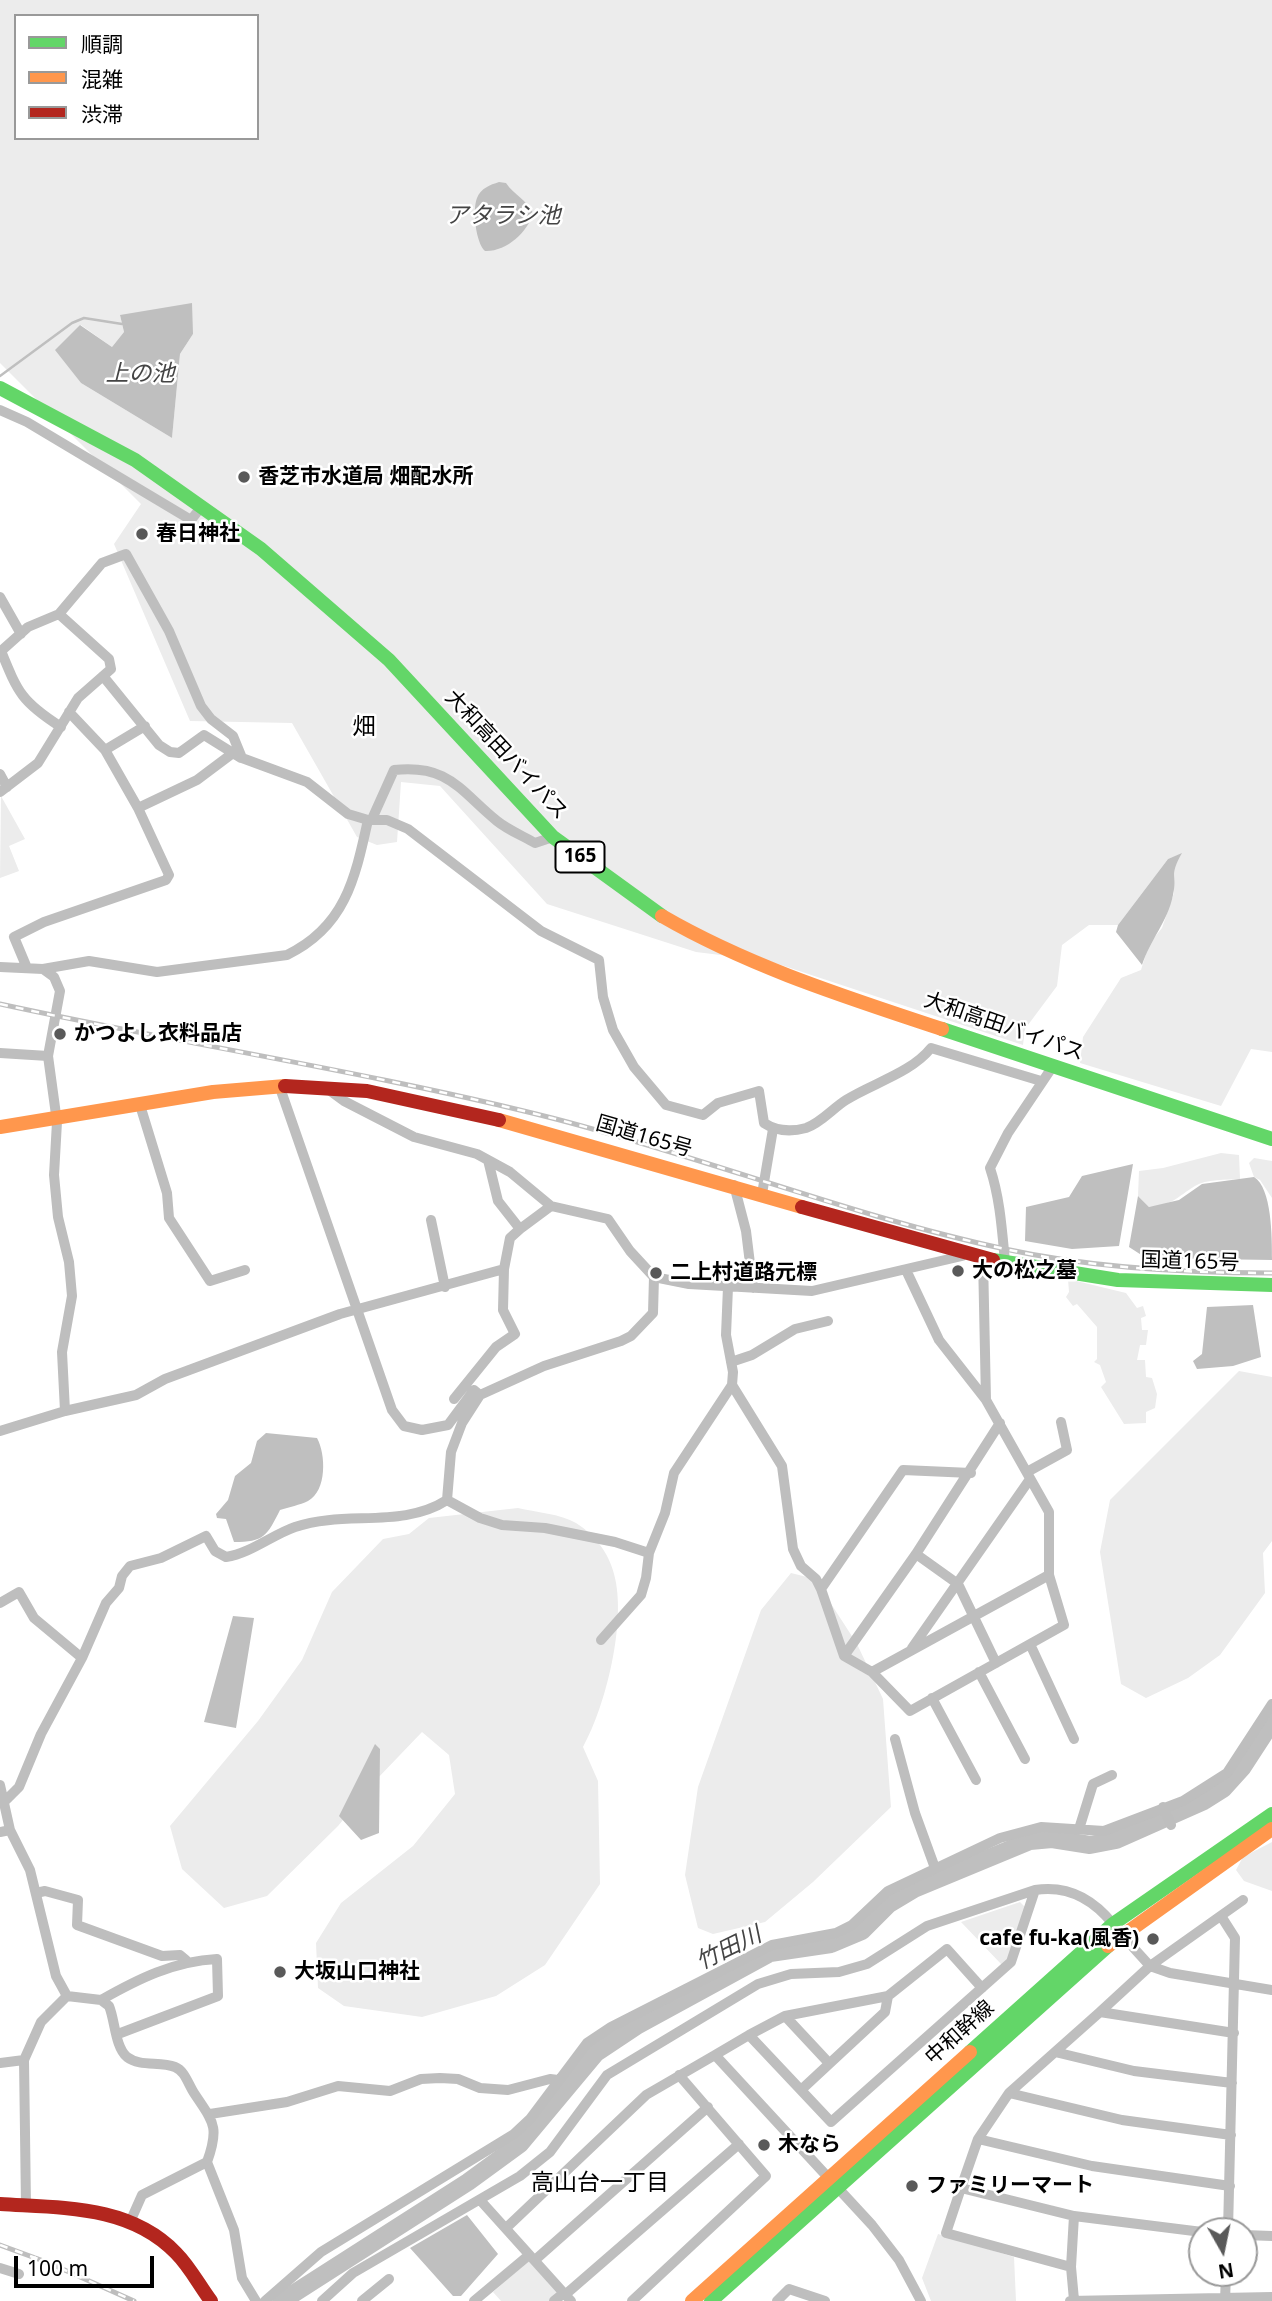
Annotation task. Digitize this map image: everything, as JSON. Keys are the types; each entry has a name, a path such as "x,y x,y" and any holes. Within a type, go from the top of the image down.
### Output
{"main road":[{"name":"大和高田バイパス","path":"0,388 135,460 261,549 389,660 553,837 651,910 694,935 784,976 1272,1139"},
{"name":"国道165号","path":"0,1127 57,1122 243,1087 279,1085 351,1089 498,1120 983,1258 1146,1282 1272,1285"},
{"name":"中和幹線","path":"711,2301 835,2184 1117,1929 1272,1814"},
{"name":"中和幹線","path":"1117,1929 1272,1829"},
{"name":"中和幹線","path":"692,2301 835,2184"},
{"path":"0,2204 77,2207 108,2212 130,2222 174,2250 211,2301"}],"street":[{"path":"0,410 50,435 191,520 202,506"},
{"path":"61,727 31,708 15,685 1,652 28,626 59,614 102,563 126,554 169,631 201,706 211,719 233,737 237,756"},
{"path":"0,597 21,634"},
{"path":"0,774 4,790 38,763 69,712 91,683 111,669 110,659 59,614"},
{"path":"103,676 170,752 179,753 204,735 237,756 307,782 337,807 370,820 387,820 408,829 541,930 599,960 603,998 613,1030 634,1067 666,1105 703,1115 718,1103 759,1091 764,1123 773,1129 793,1130 809,1127 847,1099 926,1054 931,1048 1041,1081"},
{"path":"27,968 15,937 44,922 166,880 169,875 138,808 105,750 69,712"},
{"path":"105,750 145,726"},
{"path":"138,808 197,780 237,756"},
{"path":"0,967 43,969 89,961 158,972 287,955 305,946 330,925 342,908 370,820 394,770 412,768 442,775 464,788 498,822 535,843 553,837"},
{"path":"43,969 54,977 60,991 48,1056 57,1122 54,1175 58,1217 69,1262 72,1296 62,1344 65,1411"},
{"path":"0,1052 48,1056"},
{"path":"1005,1262 999,1196 990,1168 1041,1081 1053,1066"},
{"path":"279,1085 360,1311 385,1391 404,1426 422,1430 448,1425 474,1390 480,1395"},
{"path":"326,1087 344,1101 414,1137 488,1160 510,1172 551,1206 608,1219 630,1251 654,1277 728,1287 812,1291 968,1254"},
{"path":"140,1105 167,1193 169,1218 210,1281 245,1270"},
{"path":"762,1194 773,1129"},
{"path":"488,1160 498,1201 520,1229"},
{"path":"734,1185 746,1231 753,1288"},
{"path":"454,1399 496,1347 515,1334 503,1310 504,1269 510,1238 551,1206"},
{"path":"431,1220 445,1287"},
{"path":"983,1258 986,1400"},
{"path":"0,1431 65,1411 136,1395 164,1379 340,1314 360,1311 504,1269"},
{"path":"728,1287 726,1335 732,1362 732,1385 782,1466 793,1549 801,1566 817,1579 844,1656 872,1672 910,1711 1064,1625 1049,1574 1049,1512 986,1400 939,1339 906,1270"},
{"path":"447,1500 451,1452 462,1423 480,1395 544,1367 631,1336 653,1313 654,1277"},
{"path":"732,1362 752,1354 795,1329 828,1321"},
{"path":"601,1640 640,1595 646,1578 649,1553 665,1513 674,1473 732,1385"},
{"path":"912,1648 958,1584 1029,1475 1067,1450 1061,1422"},
{"path":"844,1656 971,1473 1000,1423"},
{"path":"821,1588 903,1470 971,1473"},
{"path":"447,1500 480,1518 502,1525 545,1528 615,1542 649,1553"},
{"path":"5,1801 19,1787 41,1734 82,1658 106,1602 119,1588 122,1576 130,1566 161,1558 206,1536 215,1550 226,1558 294,1528 357,1517 413,1515 429,1511 447,1500"},
{"path":"916,1554 958,1584 996,1663"},
{"path":"872,1672 1049,1574"},
{"path":"0,1603 19,1592 34,1618 82,1658"},
{"path":"1030,1644 1074,1739"},
{"path":"979,1672 1025,1759"},
{"path":"932,1698 976,1780"},
{"path":"265,2301 321,2252 514,2134 530,2119 587,2043 611,2028 772,1945 836,1933 852,1925 888,1891 1000,1838 1041,1827 1104,1831 1200,1792 1227,1773 1272,1704"},
{"path":"895,1739 915,1813 935,1868"},
{"path":"1079,1829 1093,1784 1112,1775"},
{"path":"0,1785 5,1801 5,1831 26,1857 56,1976 67,1996"},
{"path":"1163,1807 1171,1825"},
{"path":"323,2301 354,2273 520,2176 550,2152 607,2075 758,1984 791,1975 839,1972 867,1964 927,1926 1035,1890 1052,1888 1092,1900 1150,1966 1170,1973 1272,1990"},
{"path":"749,2035 831,2122 1011,1962 1035,1890"},
{"path":"36,1893 45,1891 78,1900 77,1924 162,1956 180,1955 186,1961"},
{"path":"1071,2267 946,2233 978,2139 1009,2093 1150,1966 1243,1900"},
{"path":"1221,1916 1235,1938 1229,2217"},
{"path":"506,2228 646,2095 785,2016 888,1996 947,1949 982,1988"},
{"path":"101,2000 132,1983 186,1961 217,1959 218,1996 118,2034"},
{"path":"67,1996 101,2000 109,2006 119,2045 127,2057 180,2069 210,2114 214,2142 207,2162 234,2230 242,2278 256,2301"},
{"path":"26,2206 24,2060 41,2022 67,1996"},
{"path":"801,2090 885,2012 888,1996"},
{"path":"1100,2012 1234,2033"},
{"path":"785,2016 827,2061"},
{"path":"1055,2052 1134,2071 1232,2083"},
{"path":"715,2055 835,2184 899,2260 921,2301"},
{"path":"0,2063 24,2060"},
{"path":"639,2299 766,2176 679,2075"},
{"path":"210,2114 288,2102 338,2086 390,2091 421,2079 440,2078 458,2080 480,2088 508,2090 550,2079 558,2080"},
{"path":"1009,2093 1122,2120 1230,2135"},
{"path":"474,2301 532,2257 708,2107"},
{"path":"978,2139 1092,2166 1230,2186"},
{"path":"554,2301 567,2296 739,2144"},
{"path":"130,2222 142,2195 207,2162"},
{"path":"961,2188 1074,2216 1188,2230"},
{"path":"480,2200 567,2296"},
{"path":"1074,2216 1072,2301 1272,2297"},
{"path":"0,2268 19,2274"},
{"path":"362,2301 389,2279"},
{"path":"777,2301 789,2289 825,2301"}],"shaded area":[{"path":"0,0 1272,0 1272,1052 1251,1049 1221,1106 1080,1063 1083,1037 1121,978 1141,970 1149,944 1162,928 1174,893 1172,872 1181,854 1168,859 1118,925 1089,925 1062,945 1057,986 1025,1029 1023,1045 769,961 696,952 547,904 440,786 401,782 397,842 377,845 357,837 292,723 190,721 114,544 141,504 0,363","holes":["120,315 193,334 180,354 172,438 81,383 56,350 81,325 112,347 124,332"]},
{"path":"1,796 25,839 9,846 19,871 0,878"},
{"path":"1221,1153 1239,1155 1240,1179 1205,1182 1174,1200 1157,1206 1149,1207 1138,1196 1139,1171 1163,1168"},
{"path":"1254,1158 1272,1161 1272,1198 1260,1180 1254,1177 1249,1163"},
{"path":"1068,1279 1126,1293 1137,1308 1143,1306 1146,1316 1141,1318 1142,1330 1148,1330 1146,1345 1140,1345 1137,1360 1145,1360 1146,1377 1152,1378 1157,1394 1155,1408 1146,1412 1146,1423 1124,1424 1101,1387 1106,1382 1100,1365 1094,1362 1097,1359 1097,1327 1077,1304 1073,1306 1066,1297 1069,1292"},
{"path":"1239,1371 1272,1377 1272,1541 1263,1553 1265,1593 1220,1655 1188,1678 1146,1698 1121,1684 1100,1552 1110,1500"},
{"path":"518,1508 563,1517 583,1527 605,1552 614,1574 618,1615 612,1662 599,1709 583,1747 598,1781 600,1884 545,1965 496,1996 422,2017 344,2006 318,1988 316,1943 341,1903 413,1846 455,1794 449,1755 422,1732 376,1780 338,1826 267,1896 224,1908 182,1869 170,1826 258,1721 302,1660 332,1592 383,1539 409,1534 429,1518"},
{"path":"791,1573 815,1579 857,1644 883,1699 891,1807 813,1882 765,1922 713,1934 698,1928 685,1875 698,1787 761,1610"},
{"path":"1272,1842 1272,1891 1244,1881 1236,1870 1243,1857"},
{"path":"1020,1902 1026,1908 1010,1959 1002,1965 961,1922"},
{"path":"938,2234 1014,2257 1016,2301 931,2301 922,2278"},
{"path":"530,2259 560,2293 550,2301 501,2301 493,2292"}],"water":[{"name":"アタラシ池","path":"499,182 506,183 533,213 515,240 501,248 485,251 477,234 476,203 483,189"},
{"name":"上の池","path":"192,303 193,334 180,354 172,438 81,383 55,350 80,325 112,347 124,332 120,315"},
{"path":"1182,853 1174,871 1171,904 1142,965 1116,932 1118,925 1168,859"},
{"path":"1133,1164 1119,1246 1072,1249 1025,1241 1026,1207 1069,1197 1082,1176"},
{"path":"1254,1177 1260,1183 1268,1202 1272,1260 1146,1258 1129,1247 1138,1196 1149,1207 1179,1200 1202,1184"},
{"path":"1253,1305 1261,1357 1233,1366 1197,1369 1193,1361 1202,1354 1207,1307"},
{"path":"266,1433 317,1438 322,1453 322,1481 319,1489 308,1501 280,1510 263,1536 252,1541 234,1542 226,1519 217,1518 216,1514 228,1500 235,1476 251,1463 257,1441"},
{"path":"233,1616 254,1618 236,1728 204,1722"},
{"path":"375,1744 380,1749 379,1833 361,1840 339,1816"},
{"path":"467,2215 498,2254 461,2296 453,2296 410,2248"}],"waterway":[{"path":"0,376 72,323 84,318 122,324"},
{"name":"竹田川","path":"282,2301 468,2182 520,2144 596,2053 638,2025 770,1953 831,1944 862,1931 889,1904 914,1889 1030,1841 1052,1839 1090,1845 1116,1840 1204,1801 1223,1789 1242,1768 1272,1722"}],"railway":[{"path":"0,1004 415,1086 552,1118 891,1220 1005,1249 1071,1261 1138,1268 1272,1273"},
{"path":"0,2245 49,2263 134,2301"}],"traffic: fast":[{"path":"0,388 135,460 261,549 389,660 553,837 662,916"},
{"path":"942,1029 1272,1139"},
{"path":"993,1260 1118,1280 1272,1285"},
{"path":"970,2052 1113,1924 1272,1814"},
{"path":"711,2301 1108,1946"}],"traffic: slow":[{"path":"662,916 764,966 942,1029"},
{"path":"0,1127 213,1092 285,1086"},
{"path":"499,1120 802,1207"},
{"path":"1108,1946 1272,1829"},
{"path":"692,2301 970,2052"}],"traffic: jam":[{"path":"285,1086 367,1091 499,1120"},
{"path":"802,1207 993,1260"},
{"path":"0,2204 94,2212 138,2226 158,2237 176,2253 211,2301"}],"place":[{"name":"香芝市水道局 畑配水所","path":"244,477"},
{"name":"春日神社","path":"142,534"},
{"name":"かつよし衣料品店","path":"60,1034"},
{"name":"大の松之墓","path":"958,1271"},
{"name":"二上村道路元標","path":"656,1273"},
{"name":"cafe fu-ka(風香)","path":"1153,1939"},
{"name":"大坂山口神社","path":"280,1972"},
{"name":"木なら","path":"764,2145"},
{"name":"ファミリーマート","path":"912,2186"}],"district":[{"name":"畑","path":"364,727"},
{"name":"高山台一丁目","path":"600,2183"}]}
